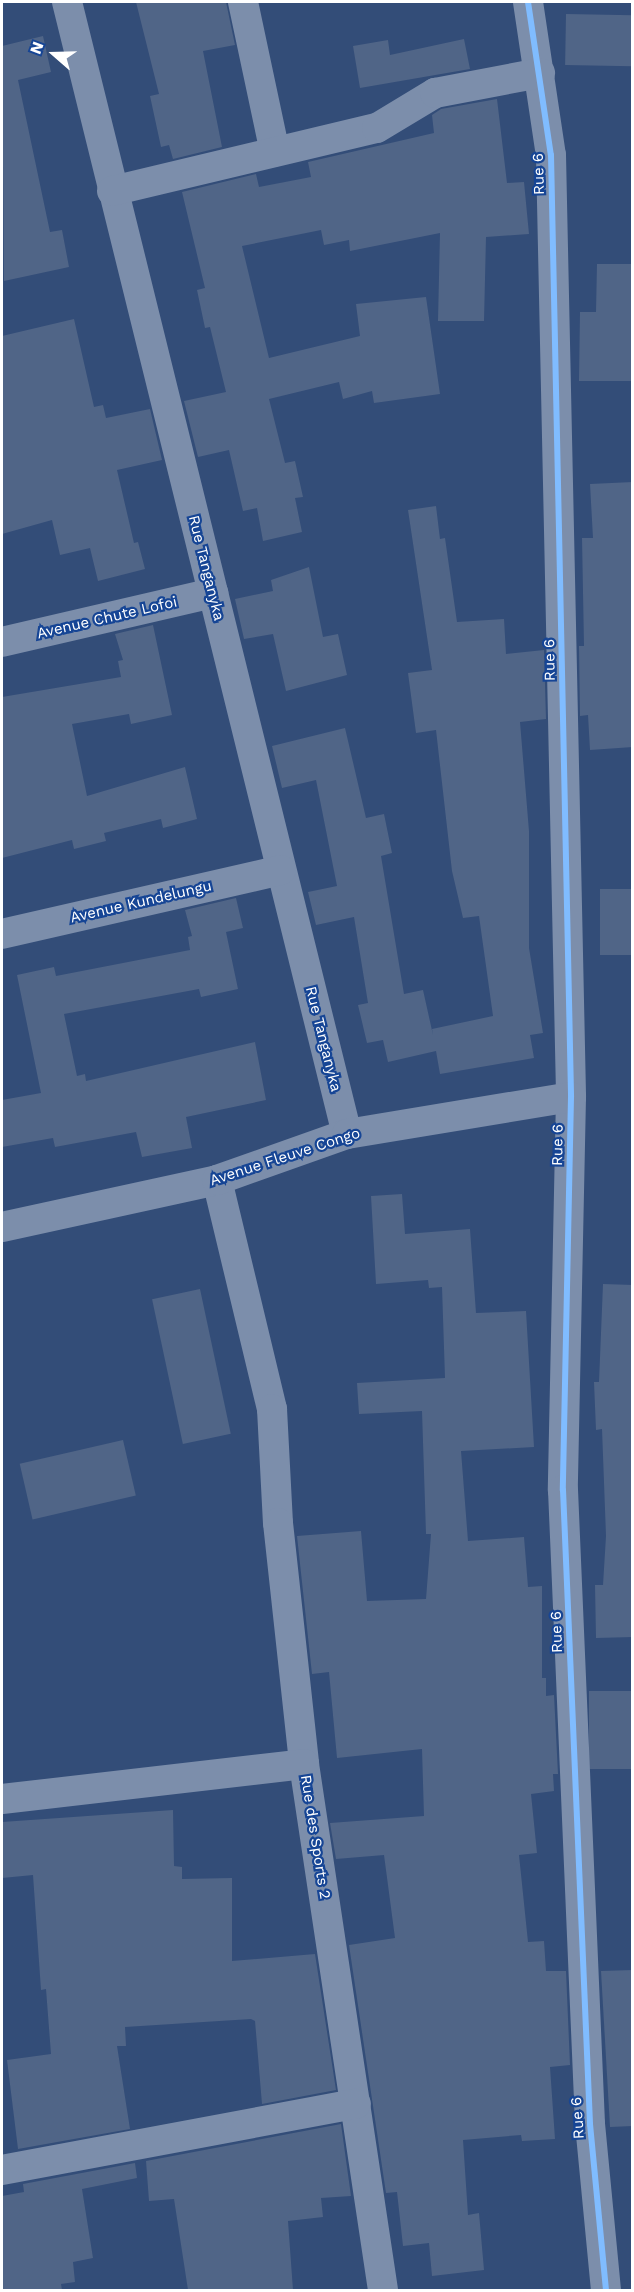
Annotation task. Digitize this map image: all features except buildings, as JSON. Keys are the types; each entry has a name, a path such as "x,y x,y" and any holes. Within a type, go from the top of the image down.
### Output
{"street":[{"name":"Rue Tanganyka","path":"67,2 347,1134"},
{"path":"243,2 275,152"},
{"name":"Rue 6","path":"528,2 551,155 571,1098 563,1490 590,2124 606,2290"},
{"path":"112,191 377,128 435,93 540,73"},
{"name":"Avenue Chute Lofoi","path":"2,642 213,594"},
{"name":"Avenue Kundelungu","path":"2,934 281,870"},
{"name":"Avenue Fleuve Congo","path":"2,1227 217,1179 347,1134 571,1098"},
{"path":"217,1179 272,1408 278,1523 304,1764"},
{"name":"Rue des Sports 2","path":"2,1799 304,1764 383,2290"},
{"path":"2,2170 356,2104"}],"cycle path":[{"path":"528,2 551,155 571,1097 563,1490 590,2124 606,2290"}]}
